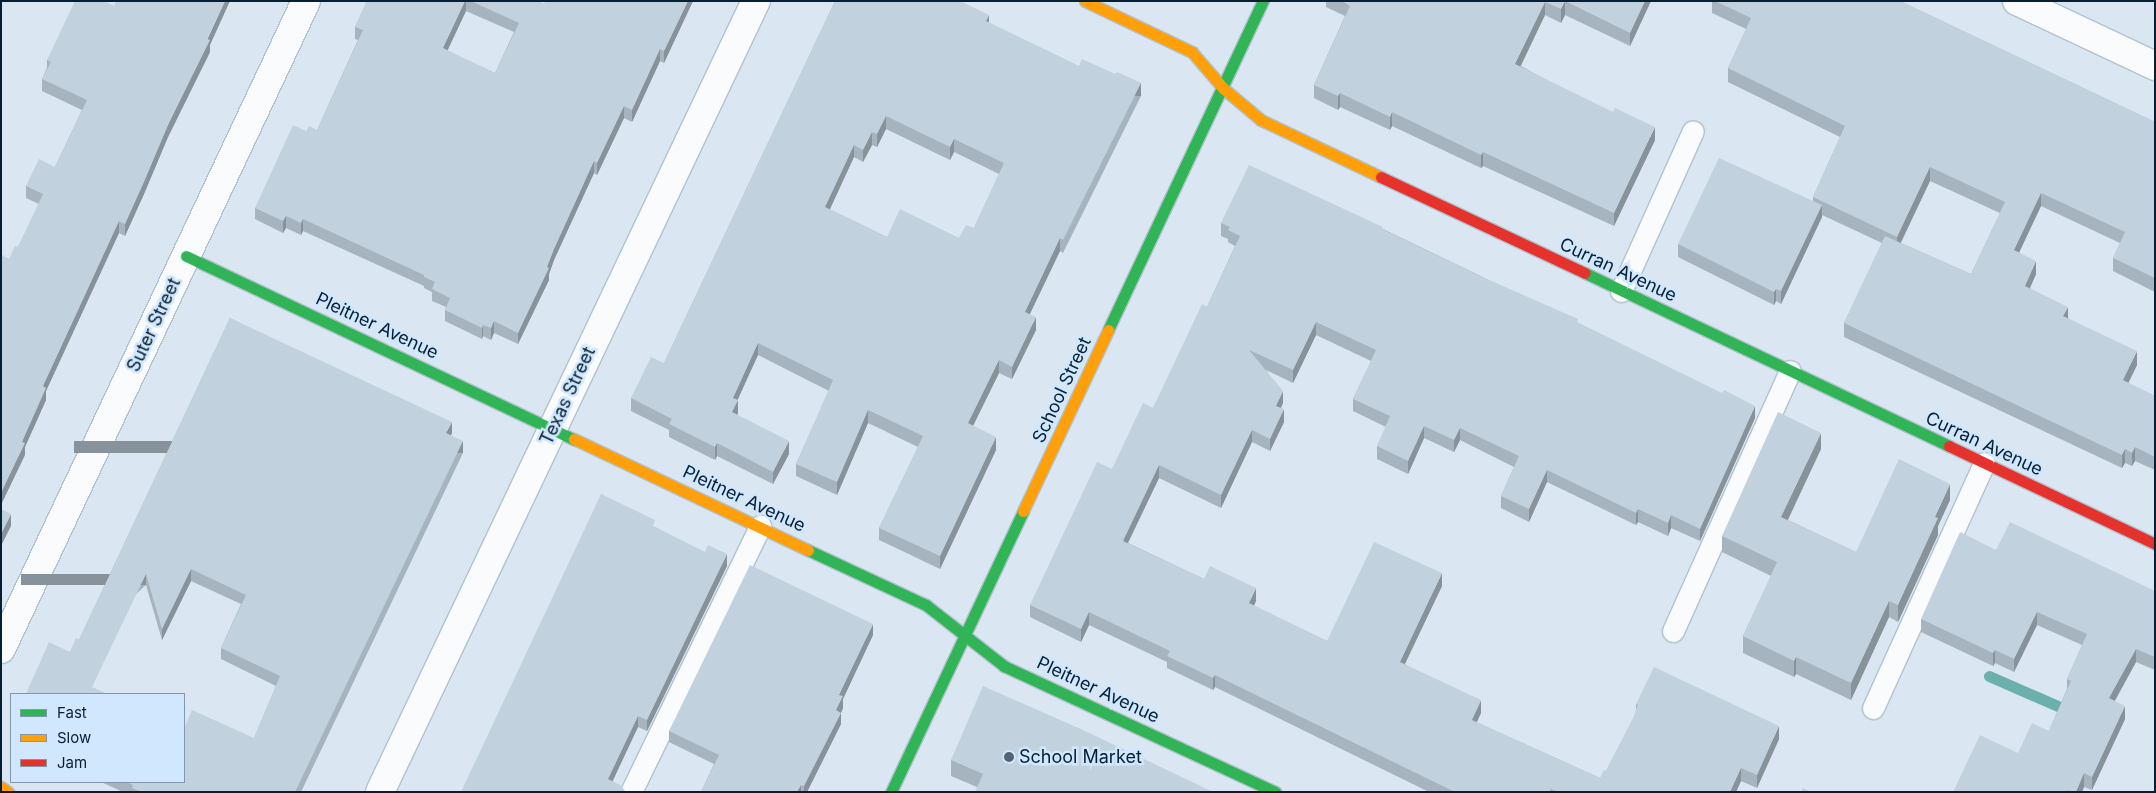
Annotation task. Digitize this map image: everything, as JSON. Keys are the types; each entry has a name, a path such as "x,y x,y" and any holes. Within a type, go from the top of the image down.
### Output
{"street":[{"name":"Suter Street","path":"1,649 306,1"},
{"name":"Texas Street","path":"380,792 756,1"},
{"name":"Curran Avenue","path":"1085,1 1192,52 1223,88 1261,120 2155,544"},
{"name":"School Street","path":"891,792 1263,1"},
{"path":"2016,1 2155,66"},
{"name":"Pleitner Avenue","path":"186,256 926,605 1004,666 1274,792"},
{"path":"1,787 8,792"}],"lane":[{"path":"1621,291 1693,131"},
{"path":"1673,631 1790,371"},
{"path":"1873,708 1984,463"},
{"path":"631,792 760,526"}],"building":[{"path":"75,1 104,1 114,6 116,1 225,1 207,39 210,40 168,125 125,224 119,221 43,386 46,388 22,442 25,443 1,493 1,257 2,255 9,259 15,246 18,247 43,194 26,186 39,159 55,167 87,100 42,79 51,62 47,60"},
{"path":"367,1 465,1 443,48 495,73 519,23 471,1 538,1 544,4 545,1 688,1 664,51 660,49 632,110 624,106 597,163 594,161 554,249 547,267 549,268 518,333 494,321 491,328 483,325 482,328 445,310 450,298 432,289 435,282 424,277 424,275 303,219 301,223 286,216 283,221 255,208 293,125 306,131 309,126 317,130 363,30 355,27"},
{"path":"835,1 960,1 989,15 986,21 1079,66 1082,59 1141,83 1063,240 1060,238 1025,312 1036,317 1012,367 999,360 968,423 996,437 940,556 879,528 923,436 868,410 837,482 796,464 833,380 758,343 733,398 738,400 732,412 789,441 773,472 717,443 715,447 669,424 672,419 631,398 651,357 664,363","holes":["886,116 950,147 954,139 1004,163 974,228 966,225 959,238 900,209 887,237 825,207 854,145 863,150 872,132 877,134"]},
{"path":"1342,1 1565,1 1561,9 1545,2 1515,64 1613,112 1615,108 1655,127 1614,213 1483,152 1481,155 1392,112 1390,117 1340,93 1338,96 1314,85 1350,6"},
{"path":"1565,1 1645,1 1630,33"},
{"path":"1715,1 1900,1 2155,122 2155,278 2113,258 2125,232 2041,193 2014,250 2036,261 2025,286 2068,307 2063,316 2137,351 2123,380 2155,396 2155,457 2135,447 2132,453 2125,449 2122,455 1844,323 1885,236 1971,274 2005,202 1930,167 1897,237 1813,197 1845,126 1728,68 1751,18"},
{"path":"1719,158 1822,205 1781,291 1776,289 1774,292 1678,244"},
{"path":"1249,165 1383,227 1382,229 1480,276 1578,319 1577,322 1722,393 1724,390 1755,406 1700,529 1671,515 1668,523 1638,509 1636,513 1547,470 1529,509 1501,496 1519,456 1460,428 1454,440 1424,426 1408,461 1377,446 1390,416 1353,399 1376,350 1316,322 1293,370 1249,350 1283,391 1276,406 1284,409 1270,439 1252,430 1221,495 1159,465 1123,541 1204,579 1210,566 1256,588 1249,603 1327,641 1374,542 1442,573 1400,662 1481,700 1472,720 1600,778 1604,770 1606,771 1634,717 1638,704 1636,704 1654,667 1779,726 1757,775 1741,768 1730,792 1558,792 1551,789 1549,792 1455,792 1215,675 1213,678 1167,656 1170,651 1089,612 1081,629 1030,605 1097,462 1112,469 1143,403 1153,408 1202,304 1207,307 1240,236 1228,230 1230,227 1221,223"},
{"path":"230,318 452,422 446,433 463,441 295,792 141,792 132,788 133,785 128,783 185,783 185,727 192,710 254,738 280,676 221,648 246,595 191,569 162,629 146,574 92,687 106,693 26,693 49,642 70,652 76,638 79,640"},
{"path":"1778,412 1821,433 1781,517 1856,552 1899,459 1950,484 1935,517 1938,518 1898,605 1889,601 1851,683 1796,657 1794,661 1743,636 1777,562 1722,536"},
{"path":"601,494 655,520 653,526 705,552 708,545 727,554 647,720 638,716 608,779 620,785 626,792 461,792"},
{"path":"1,509 11,514 1,534"},
{"path":"2010,522 2155,591 2155,657 2136,649 2109,698 2125,706 2092,777 2084,773 2076,792 2067,790 2066,792 1953,792 1980,735 2018,753 2032,723 2049,731 2071,681 2067,679 2087,634 2037,612 2014,659 1995,650 1993,653 1921,619 1960,532 1996,550"},
{"path":"750,565 873,624 839,695 843,696 836,710 841,713 804,786 801,785 797,792 701,792 719,755 669,731"},
{"path":"983,686 1083,730 1211,791 975,792 983,774 951,760"},
{"path":"1803,788 1811,792 1801,792"}],"waterway":[{"path":"1989,676 2060,707"}],"traffic: fast":[{"path":"1108,330 1263,1"},
{"path":"186,256 574,439"},
{"path":"1585,273 1949,446"},
{"path":"891,792 1023,511"},
{"path":"808,550 926,605 1004,666 1275,792"}],"traffic: slow":[{"path":"1085,1 1192,52 1223,88 1261,120 1381,177"},
{"path":"1023,511 1108,330"},
{"path":"574,439 808,550"},
{"path":"1,787 8,792"}],"traffic: jam":[{"path":"1381,177 1585,273"},
{"path":"1949,446 2155,544"}],"place":[{"name":"School Market","path":"1009,757"}]}
